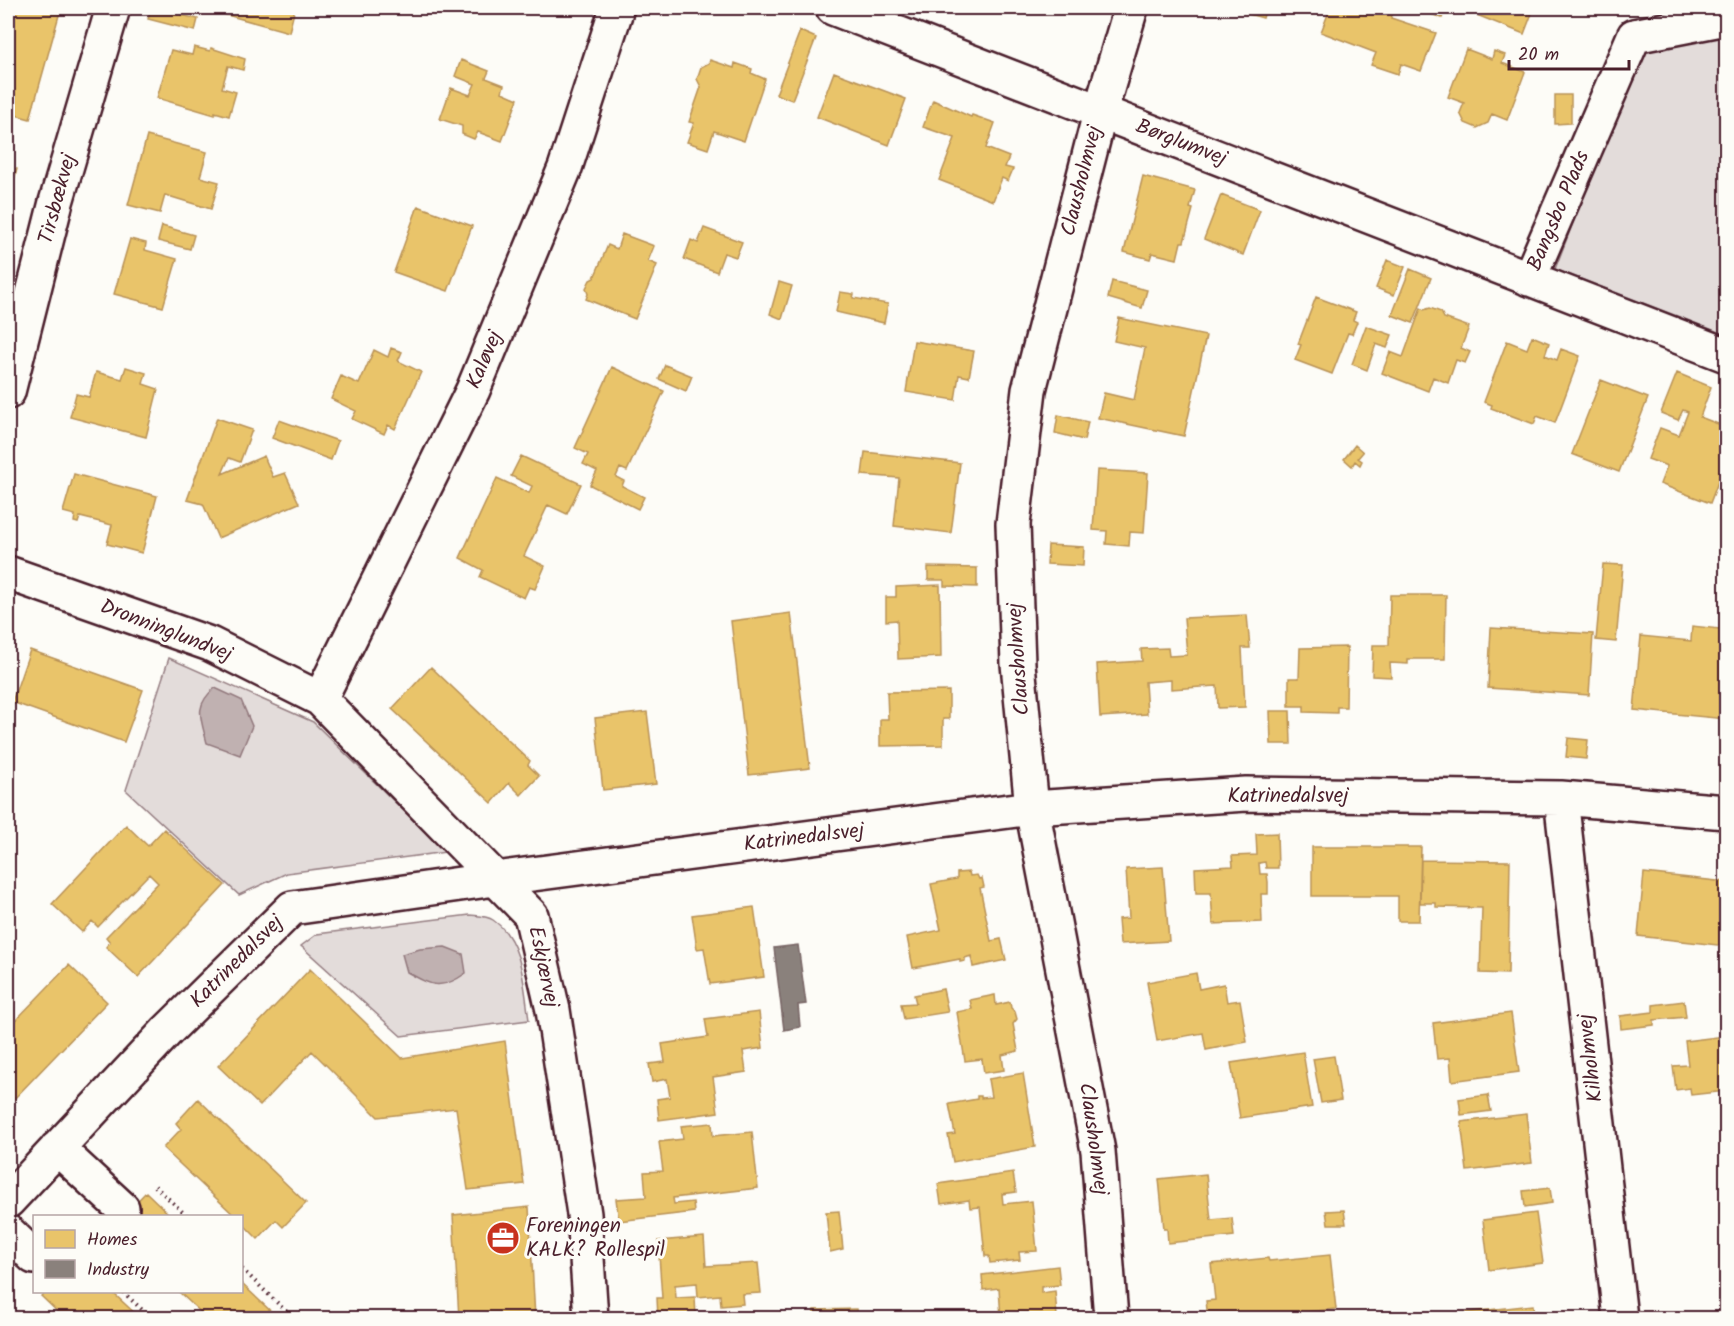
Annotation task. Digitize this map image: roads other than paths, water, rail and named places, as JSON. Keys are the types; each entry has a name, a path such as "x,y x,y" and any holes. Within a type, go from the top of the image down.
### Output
{"street":[{"name":"Tirsbækvej","path":"8,392 56,202 113,8"},
{"name":"Kaløvej","path":"320,699 473,390 565,168 617,8"},
{"name":"Børglumvej","path":"833,8 1528,279"},
{"name":"Clausholmvej","path":"1111,1318 1098,1151 1032,808 1018,664 1013,524 1029,390 1100,113 1131,8"},
{"name":"Bangsbo Plads","path":"1726,18 1634,36 1528,279 1726,355"},
{"name":"Dronninglundvej","path":"8,573 210,644 320,699"},
{"name":"Eskjærvej","path":"320,699 531,915 553,1010 584,1214 591,1318"},
{"name":"Katrinedalsvej","path":"13,1184 57,1148 167,1031 292,908 1032,808 1246,794 1561,798 1726,812"},
{"name":"Kilholmvej","path":"1561,798 1620,1318"},
{"path":"57,1148 122,1208"},
{"path":"8,1232 33,1256"}],"place":[{"name":"Foreningen KALK? Rollespil","path":"503,1238"}]}
